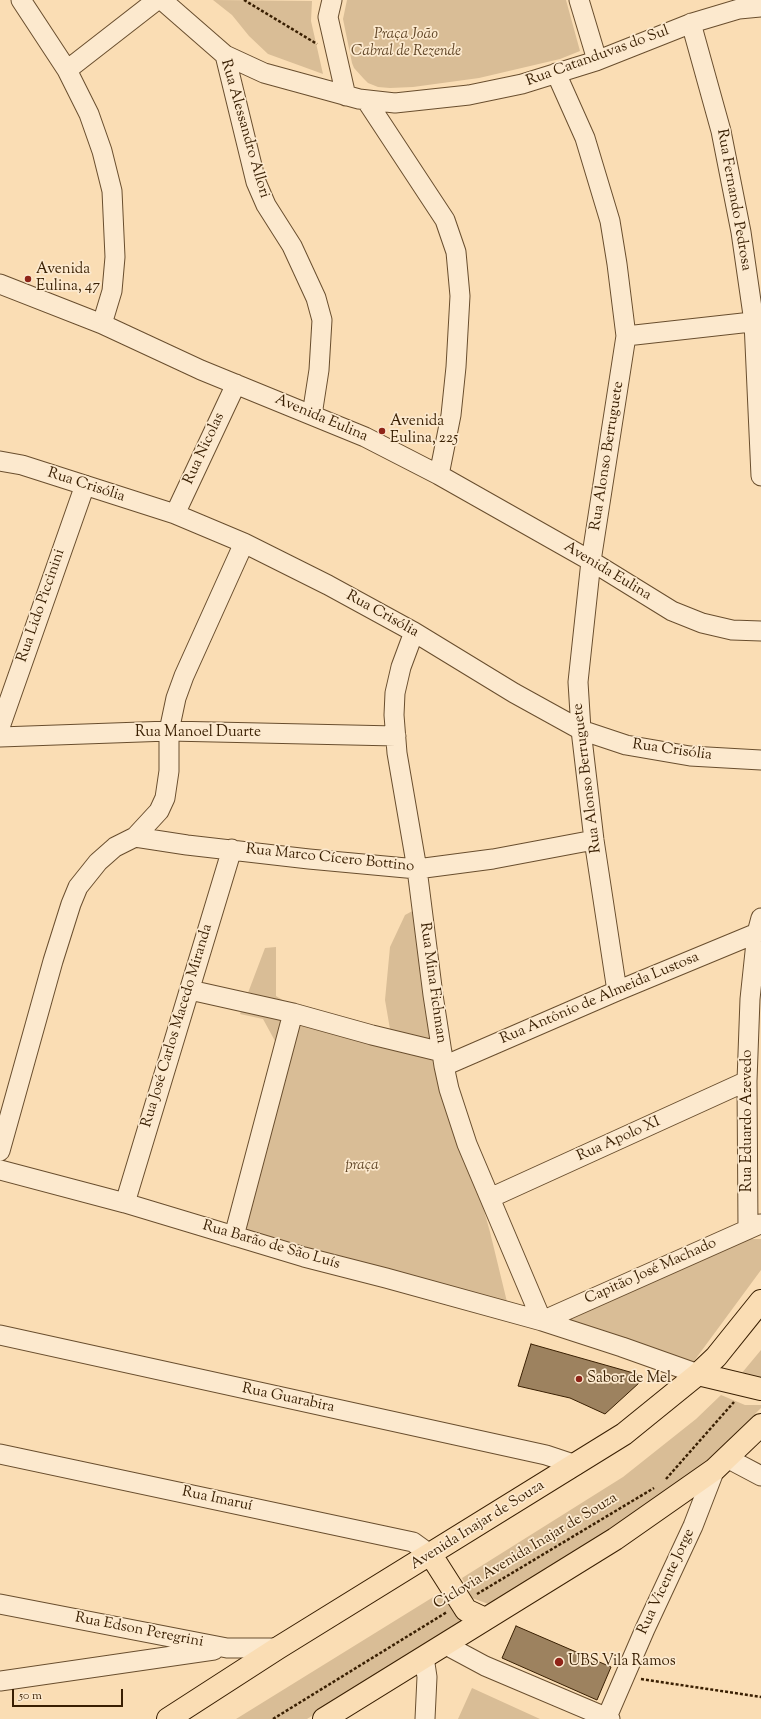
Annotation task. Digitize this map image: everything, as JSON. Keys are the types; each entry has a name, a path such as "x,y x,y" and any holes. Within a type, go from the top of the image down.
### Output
{"main road":[{"name":"Avenida Inajar de Souza","path":"173,1718 278,1648 624,1434 698,1374 716,1357 761,1301"},
{"path":"698,1374 754,1388"},
{"path":"324,1719 614,1539 721,1464 761,1425"},
{"path":"430,1555 476,1624"}],"street":[{"path":"21,0 67,70 89,114 102,151 112,191 115,258 112,291 102,324"},
{"path":"67,70 157,0"},
{"name":"Rua Alessandro Allori","path":"162,0 225,55 256,182 266,205 292,246 316,298 322,320 319,370 312,415"},
{"path":"332,0 328,17 346,96"},
{"path":"579,0 597,60"},
{"name":"Rua Catanduvas do Sul","path":"225,55 264,73 346,96 395,103 469,95 522,84 597,60 690,23 739,9 761,7"},
{"name":"Rua Fernando Pedrosa","path":"690,23 721,131 742,232 757,321 761,476"},
{"name":"Rua Alonso Berruguete","path":"556,73 585,138 610,221 626,336 591,561 578,682 581,730 594,840 617,990"},
{"path":"366,100 445,220 456,252 460,296 456,367 451,415 439,475"},
{"name":"Avenida Eulina","path":"0,284 102,324 236,384 365,437 439,475 591,561 672,611 702,623 732,630 761,631"},
{"path":"626,336 757,321"},
{"name":"Rua Nicolas","path":"175,514 236,384"},
{"name":"Rua Crisólia","path":"0,461 85,485 175,514 244,543 328,585 414,632 514,693 581,730 626,745 690,756 761,760"},
{"name":"Rua Lido Piccinini","path":"0,727 85,485"},
{"path":"0,1151 53,961 71,904 78,887 98,862 115,847 135,837 159,811 165,798 170,771 169,731 176,698 184,676 244,543"},
{"name":"Rua Mina Fichman","path":"414,632 401,667 395,693 394,715 397,753 417,869 433,996 443,1059 456,1113 542,1321"},
{"name":"Rua Manoel Duarte","path":"0,737 169,731 396,736"},
{"name":"Rua Marco Cícero Bottino","path":"135,837 187,845 309,859 417,869 494,859 594,840"},
{"name":"Rua José Carlos Macedo Miranda","path":"125,1203 232,849"},
{"name":"Rua Antônio de Almeida Lustosa","path":"443,1059 617,990 759,926"},
{"name":"Rua Eduardo Azevedo","path":"754,1226 747,1082 750,998 759,926"},
{"path":"190,990 293,1013 372,1035 443,1059"},
{"path":"234,1236 293,1013"},
{"name":"Rua Apolo XI","path":"490,1198 747,1082"},
{"name":"Rua Barão de São Luís","path":"0,1170 125,1203 304,1257 542,1321 698,1374"},
{"name":"Capitão José Machado","path":"542,1321 754,1226"},
{"name":"Rua Guarabira","path":"0,1335 546,1455 576,1465"},
{"name":"Rua Imaruí","path":"0,1454 413,1542 430,1555"},
{"path":"721,1464 761,1476"},
{"name":"Rua Vicente Jorge","path":"609,1718 645,1628 721,1464"},
{"name":"Rua Edson Peregrini","path":"0,1604 227,1648 278,1648"},
{"path":"476,1624 471,1645 485,1666"},
{"path":"444,1644 485,1666 609,1718"},
{"path":"0,1681 227,1648"},
{"path":"424,1657 427,1677 425,1719"}],"path":[{"path":"244,0 314,42"},
{"path":"665,1481 754,1388"},
{"name":"Ciclovia Avenida Inajar de Souza","path":"273,1719 658,1485"},
{"path":"638,1679 761,1697"}],"green space":[{"name":"Praça João Cabral de Rezende","path":"213,0 312,1 311,21 323,74 268,54 249,36 232,15"},
{"name":"Praça João Cabral de Rezende","path":"347,0 566,0 580,51 560,59 479,78 413,87 378,87 368,83 354,68 352,63 343,19"},
{"name":"praça","path":"418,908 439,1048 490,1232 508,1306 242,1243 275,1041 263,1019 240,1014 265,948 276,947 276,996 302,1012 391,1035 385,1000 390,947 405,915"},
{"path":"748,1239 761,1239 761,1270 683,1376 540,1326"},
{"path":"761,1350 761,1384 736,1380"},
{"path":"721,1395 745,1405 761,1405 761,1408 706,1462 665,1495 494,1606 472,1598 462,1578 623,1477 696,1419"},
{"path":"443,1591 464,1620 307,1719 236,1719"},
{"path":"472,1688 540,1719 458,1719"}],"building":[{"name":"Sabor de Mel","path":"531,1344 637,1374 639,1383 605,1414 570,1398 518,1386"},
{"name":"UBS Vila Ramos","path":"516,1626 611,1667 597,1700 502,1658"}],"place":[{"name":"Avenida Eulina, 47","path":"28,279"},
{"name":"Avenida Eulina, 225","path":"382,431"},
{"name":"Sabor de Mel","path":"579,1379"},
{"name":"UBS Vila Ramos","path":"559,1662"}]}
